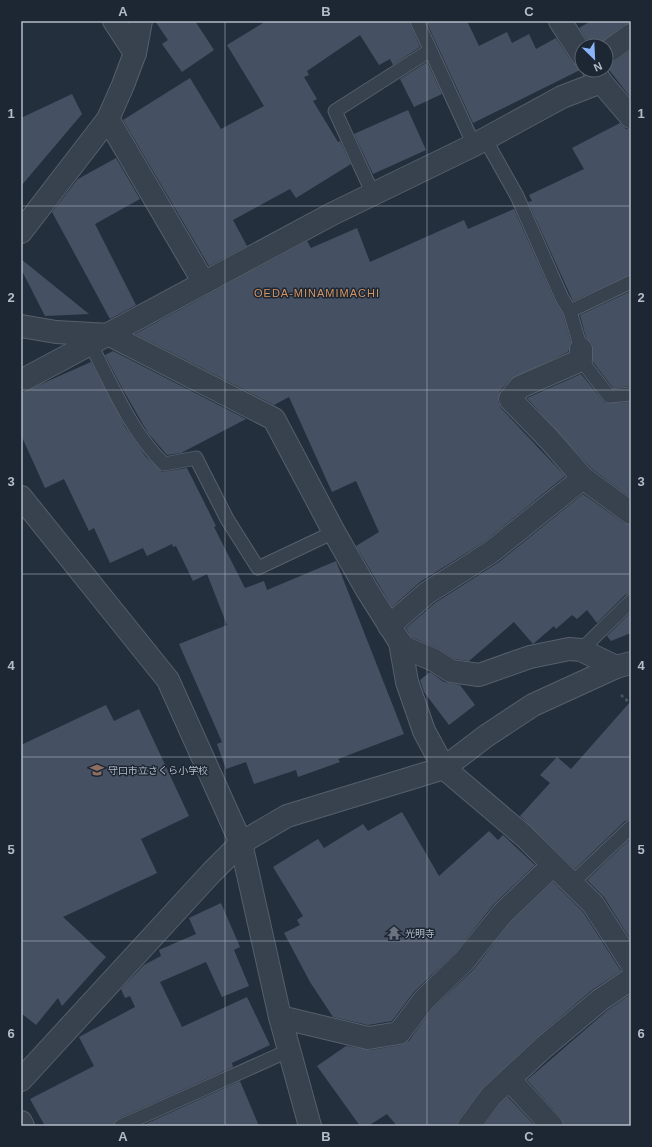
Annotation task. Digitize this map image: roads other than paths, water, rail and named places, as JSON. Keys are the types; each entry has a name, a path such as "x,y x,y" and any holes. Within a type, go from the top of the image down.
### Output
{"street":[{"path":"114,21 135,53"},
{"path":"21,232 108,119 124,85 135,53 141,21"},
{"path":"560,21 574,43"},
{"path":"614,47 631,35"},
{"path":"21,381 373,194 480,142 595,78"},
{"path":"600,78 631,117"},
{"path":"108,119 204,283"},
{"path":"21,326 56,332 110,335 274,419 334,532 403,646 434,660 451,671 479,675 530,657 570,649 581,650 624,665"},
{"path":"581,355 520,387 510,399 549,439 583,478 631,513"},
{"path":"395,634 427,593 490,552 583,478"},
{"path":"21,496 168,680 242,843 280,1017 310,1126"},
{"path":"395,634 407,682 424,731 444,768 524,836 593,904 631,962"},
{"path":"21,1080 211,873 242,843 287,816 444,768 486,736 533,705 624,665"},
{"path":"280,1017 368,1038 399,1033 424,1000 464,961 503,913 553,865"},
{"path":"469,1126 491,1096 509,1079 600,1000 631,979"},
{"path":"509,1079 552,1126"},
{"path":"21,1122 23,1126"}],"lane":[{"path":"417,21 429,51 480,142 517,196 562,298 570,311 581,355 609,396 631,394"},
{"path":"373,194 335,111 429,51"},
{"path":"570,311 631,282"},
{"path":"91,345 118,398 150,450 164,464 196,458 227,518 258,568 334,532"},
{"path":"581,650 631,601"},
{"path":"572,883 631,827"},
{"path":"121,1126 290,1050"}],"place":[{"name":"守口市立さくら小学校","path":"97,770"},
{"name":"光明寺","path":"394,933"}],"district":[{"name":"OEDA-MINAMIMACHI","path":"317,293"}]}
